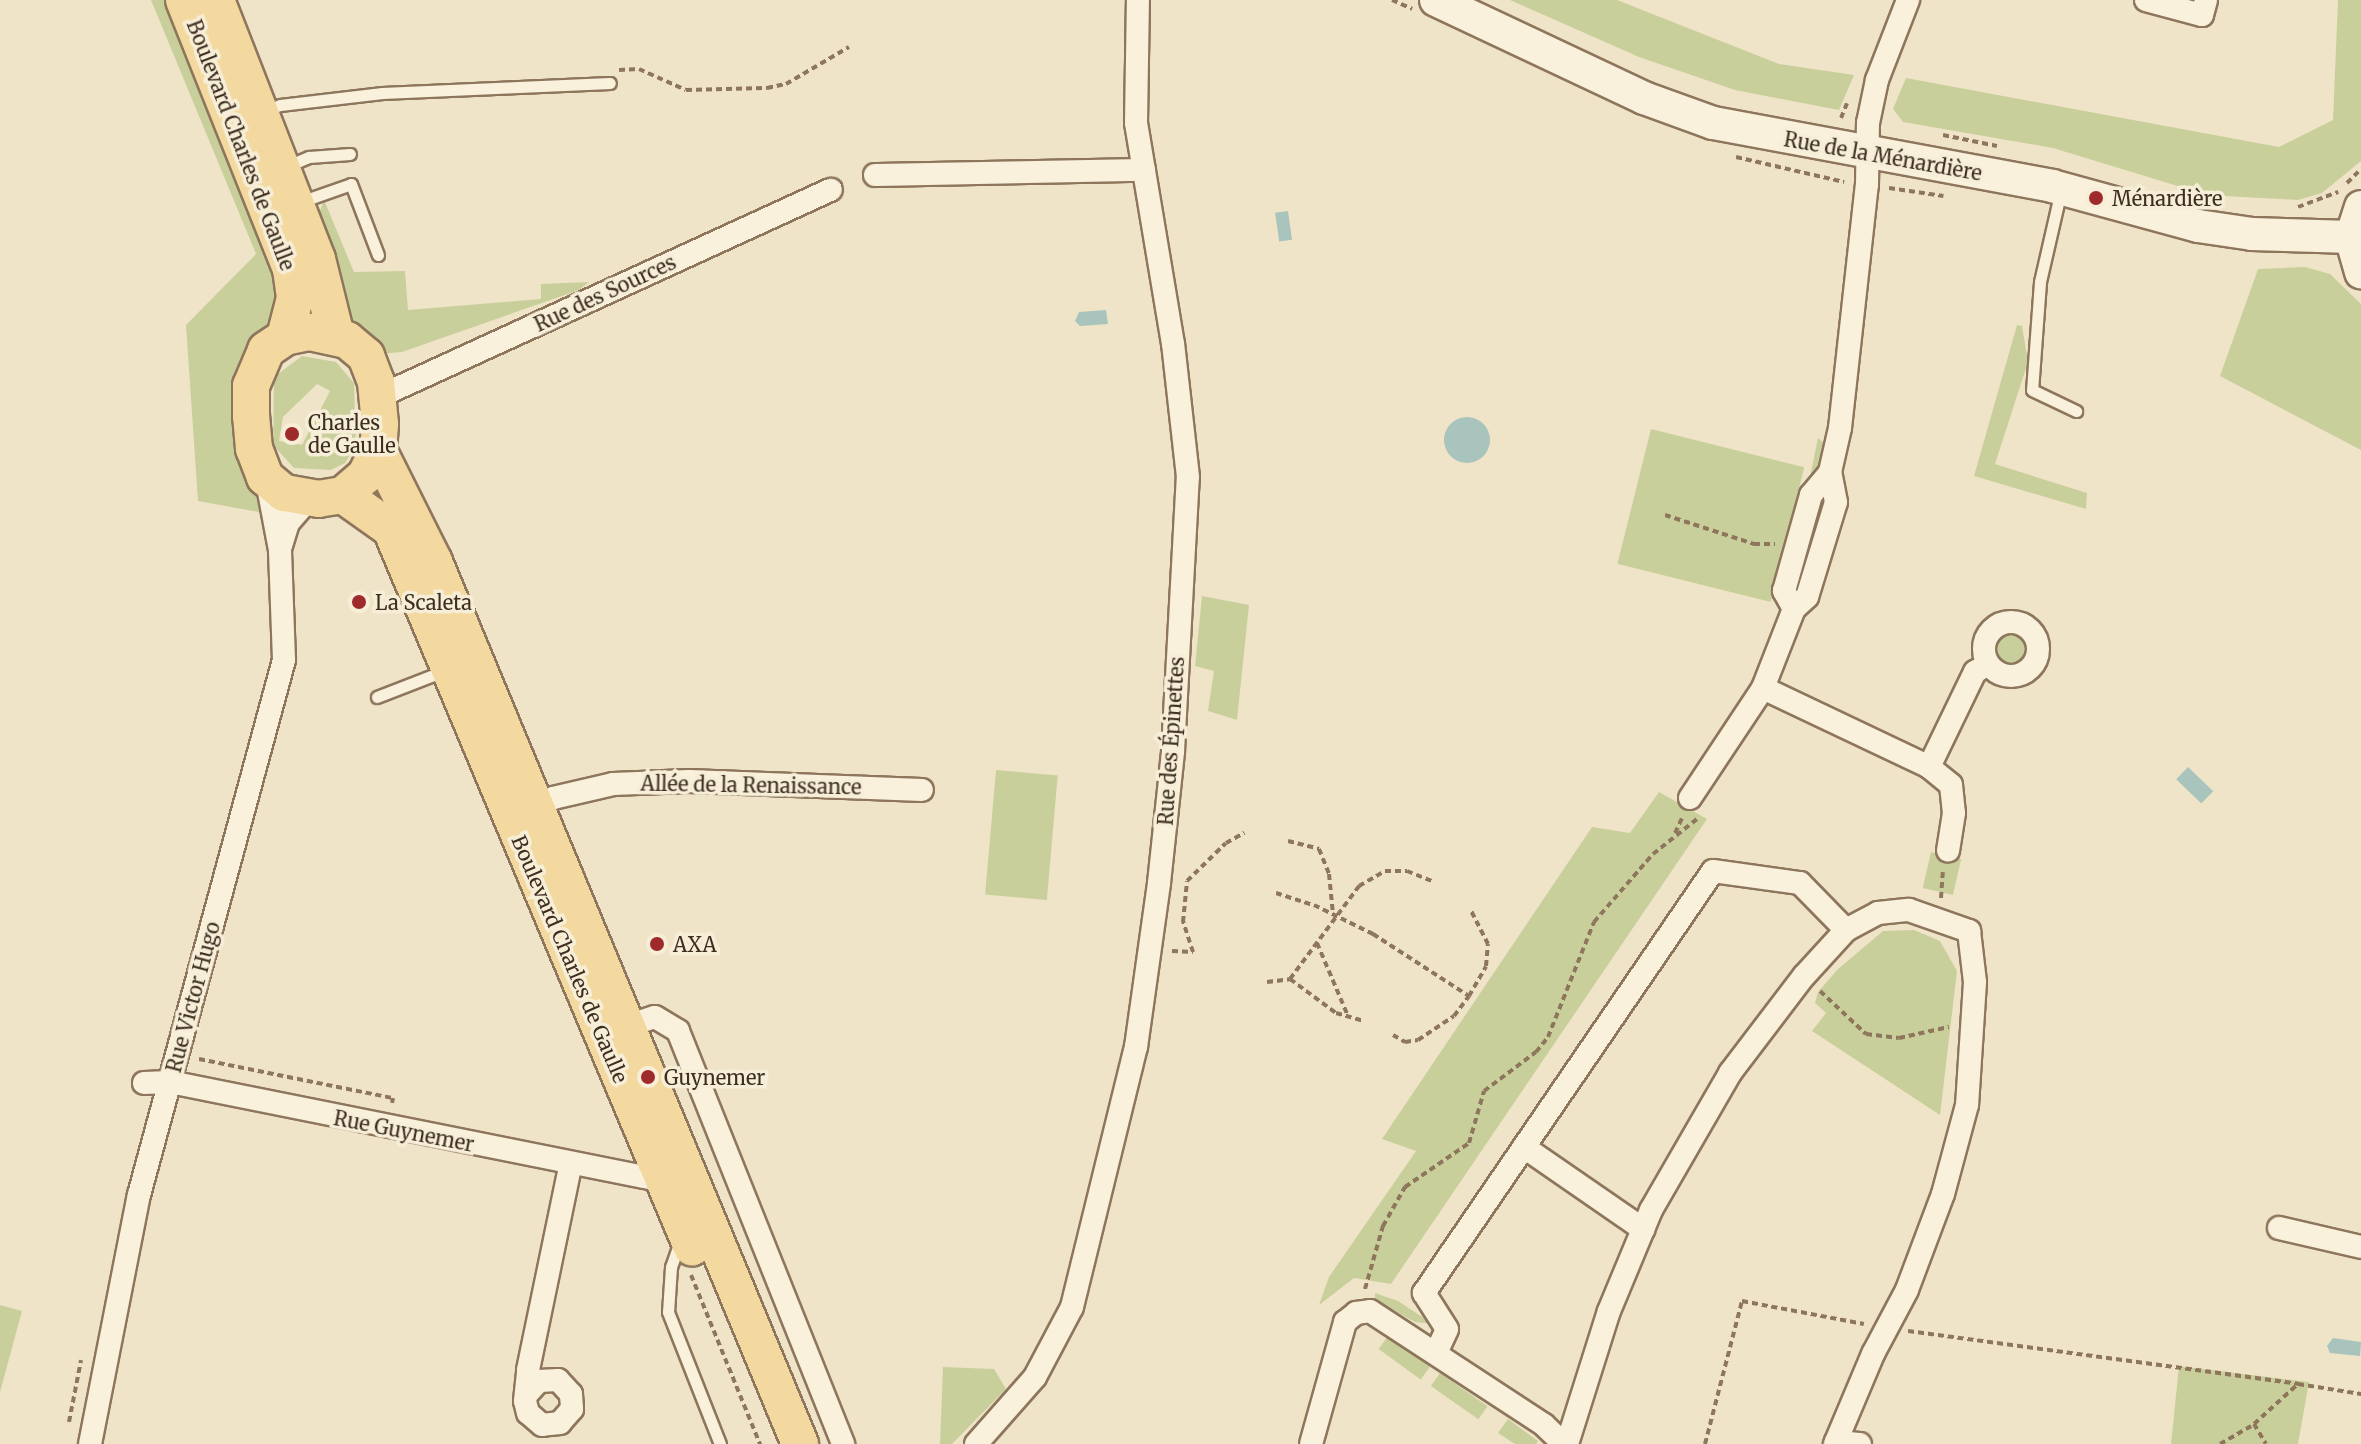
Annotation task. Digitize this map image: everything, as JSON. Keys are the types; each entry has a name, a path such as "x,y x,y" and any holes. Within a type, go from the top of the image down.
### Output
{"main road":[{"name":"Boulevard Charles de Gaulle","path":"184,0 291,269 295,298 285,337"},
{"name":"Boulevard Charles de Gaulle","path":"216,0 317,259 336,336"},
{"name":"Rue de la Ménardière","path":"1436,0 1644,98 1713,123 1868,155 2062,189 2198,226 2252,234 2351,237"},
{"path":"2361,207 2351,237 2361,273"},
{"path":"309,332 336,336 366,356 378,397 378,450 366,475 326,497 284,493 265,477 254,449 251,386 266,350 285,337 309,332"},
{"name":"Boulevard Charles de Gaulle","path":"378,450 434,562 800,1444"},
{"name":"Boulevard Charles de Gaulle","path":"326,497 391,529 774,1444"}],"street":[{"name":"Rue des Épinettes","path":"976,1444 1035,1377 1072,1307 1136,1047 1173,751 1188,477 1173,344 1136,123 1138,0"},
{"path":"1696,807 1763,688 1794,609 1807,597 1836,502 1830,472 1840,428 1877,80 1908,0"},
{"path":"2146,0 2202,15 2206,0"},
{"path":"875,175 1144,170"},
{"name":"Rue des Sources","path":"378,397 831,190"},
{"path":"1794,609 1784,591 1811,495 1830,472"},
{"name":"Rue Victor Hugo","path":"90,1444 139,1195 284,660 280,550 265,477"},
{"name":"Rue Victor Hugo","path":"280,550 288,523 326,497"},
{"path":"1929,767 1975,672 1988,664"},
{"path":"1763,688 1929,767 1951,785 1954,813 1948,851"},
{"name":"Allée de la Renaissance","path":"537,807 553,798 613,784 689,781 922,790"},
{"path":"1436,1353 1447,1329 1424,1293 1713,871 1800,883 1846,930"},
{"path":"1311,1444 1345,1322 1356,1313 1379,1315 1566,1444 1609,1311 1643,1229 1730,1073 1804,976 1846,930 1878,913 1909,910 1936,916 1969,931 1973,1022 1967,1105 1943,1194 1836,1443 1860,1444"},
{"name":"Boulevard Charles de Gaulle","path":"627,1026 655,1017 678,1031 843,1444"},
{"name":"Rue Guynemer","path":"144,1083 170,1082 664,1181"},
{"path":"1524,1147 1643,1229"},
{"path":"526,1395 571,1163"},
{"path":"2279,1228 2361,1247"}],"lane":[{"path":"260,113 280,105 382,93 610,83"},
{"path":"282,168 309,157 350,154"},
{"path":"296,203 351,184 378,255"},
{"path":"2062,189 2040,282 2032,390 2076,411"},
{"path":"377,697 450,668"},
{"path":"685,1229 671,1267 668,1312 720,1444"}],"path":[{"path":"616,70 639,69 686,90 767,88 786,84 849,47"},
{"path":"2303,206 2338,192 2361,169"},
{"path":"1665,515 1754,544 1797,544"},
{"path":"1379,1315 1368,1273 1394,1203 1405,1187 1469,1143 1484,1091 1536,1052 1548,1037 1594,922 1696,807"},
{"path":"1150,948 1193,952 1183,922 1187,881 1226,843 1244,833"},
{"path":"1288,841 1319,849 1329,874 1333,914"},
{"path":"1936,916 1945,887 1938,863 1948,851"},
{"path":"1290,979 1333,914 1359,886 1385,871 1407,871 1434,882"},
{"path":"1276,893 1333,914 1469,996"},
{"path":"1393,1035 1405,1042 1418,1040 1454,1016 1469,996 1486,966 1488,944 1471,911"},
{"path":"1317,942 1349,1018"},
{"path":"1804,976 1866,1034 1899,1038 1973,1022"},
{"path":"1267,982 1290,979 1349,1018 1364,1021"},
{"path":"178,1056 393,1098 388,1128"},
{"path":"687,1265 760,1444"},
{"path":"1705,1444 1742,1301 1887,1328 2361,1394"},
{"path":"2220,1444 2254,1424 2298,1384"},
{"path":"2254,1424 2266,1444"}],"green space":[{"path":"151,0 171,0 284,284 251,471 264,513 198,501 186,325 256,254"},
{"path":"1510,0 1617,0 1779,64 1854,75 1839,110 1735,90 1639,57"},
{"path":"2338,0 2361,0 2361,161 2322,193 2298,200 2207,195 2053,148 1903,122 1893,109 1906,78 2279,147 2333,120"},
{"path":"324,200 354,272 405,271 408,310 541,299 541,284 589,282 579,290 402,352 379,354 352,329 316,222"},
{"path":"2305,267 2330,274 2361,304 2361,450 2220,376 2258,269"},
{"path":"2017,325 2022,326 2028,362 1995,464 2087,493 2086,509 1974,476"},
{"path":"302,356 336,362 354,383 356,445 345,463 331,470 294,468 273,445 274,377","holes":["317,384 330,391 302,445 279,441 283,417"]},
{"path":"1651,429 1804,467 1771,602 1617,564"},
{"path":"1818,438 1825,444 1820,471 1808,487"},
{"path":"1819,491 1827,493 1800,592 1793,590"},
{"path":"1202,596 1249,605 1237,720 1208,711 1214,671 1195,666"},
{"path":"2011,632 2023,637 2028,649 2023,661 2011,666 1999,661 1994,649 1999,637"},
{"path":"996,770 1058,775 1047,900 985,895"},
{"path":"1659,792 1707,819 1391,1284 1354,1278 1319,1305 1329,1277 1416,1151 1382,1139 1592,827 1630,833"},
{"path":"1931,852 1961,859 1953,895 1923,888"},
{"path":"1914,930 1940,941 1957,971 1940,1115 1812,1031 1826,1013 1815,1003 1818,992 1838,969 1883,931"},
{"path":"1375,1293 1398,1301 1433,1324 1415,1322 1375,1300"},
{"path":"0,1305 22,1311 0,1392"},
{"path":"1388,1336 1430,1367 1421,1380 1379,1349"},
{"path":"2179,1366 2309,1382 2298,1444 2171,1444"},
{"path":"943,1367 994,1369 1006,1389 952,1444 940,1444"},
{"path":"1440,1373 1488,1406 1478,1419 1431,1386"},
{"path":"1508,1419 1538,1441 1536,1444 1515,1444 1498,1433"}],"water":[{"path":"1288,211 1292,240 1279,242 1275,213"},
{"path":"1106,310 1108,324 1080,326 1075,321 1079,312"},
{"path":"1467,417 1476,418 1483,424 1489,431 1489,449 1483,456 1476,462 1467,463 1458,462 1451,456 1445,449 1444,440 1445,431 1451,424 1458,418"},
{"path":"2188,767 2213,791 2201,804 2176,779"},
{"path":"2333,1338 2361,1342 2360,1356 2330,1353 2327,1346"}],"place":[{"name":"Ménardière","path":"2096,198"},
{"name":"Charles de Gaulle","path":"292,434"},
{"name":"La Scaleta","path":"359,602"},
{"name":"AXA","path":"657,944"},
{"name":"Guynemer","path":"648,1077"}]}
